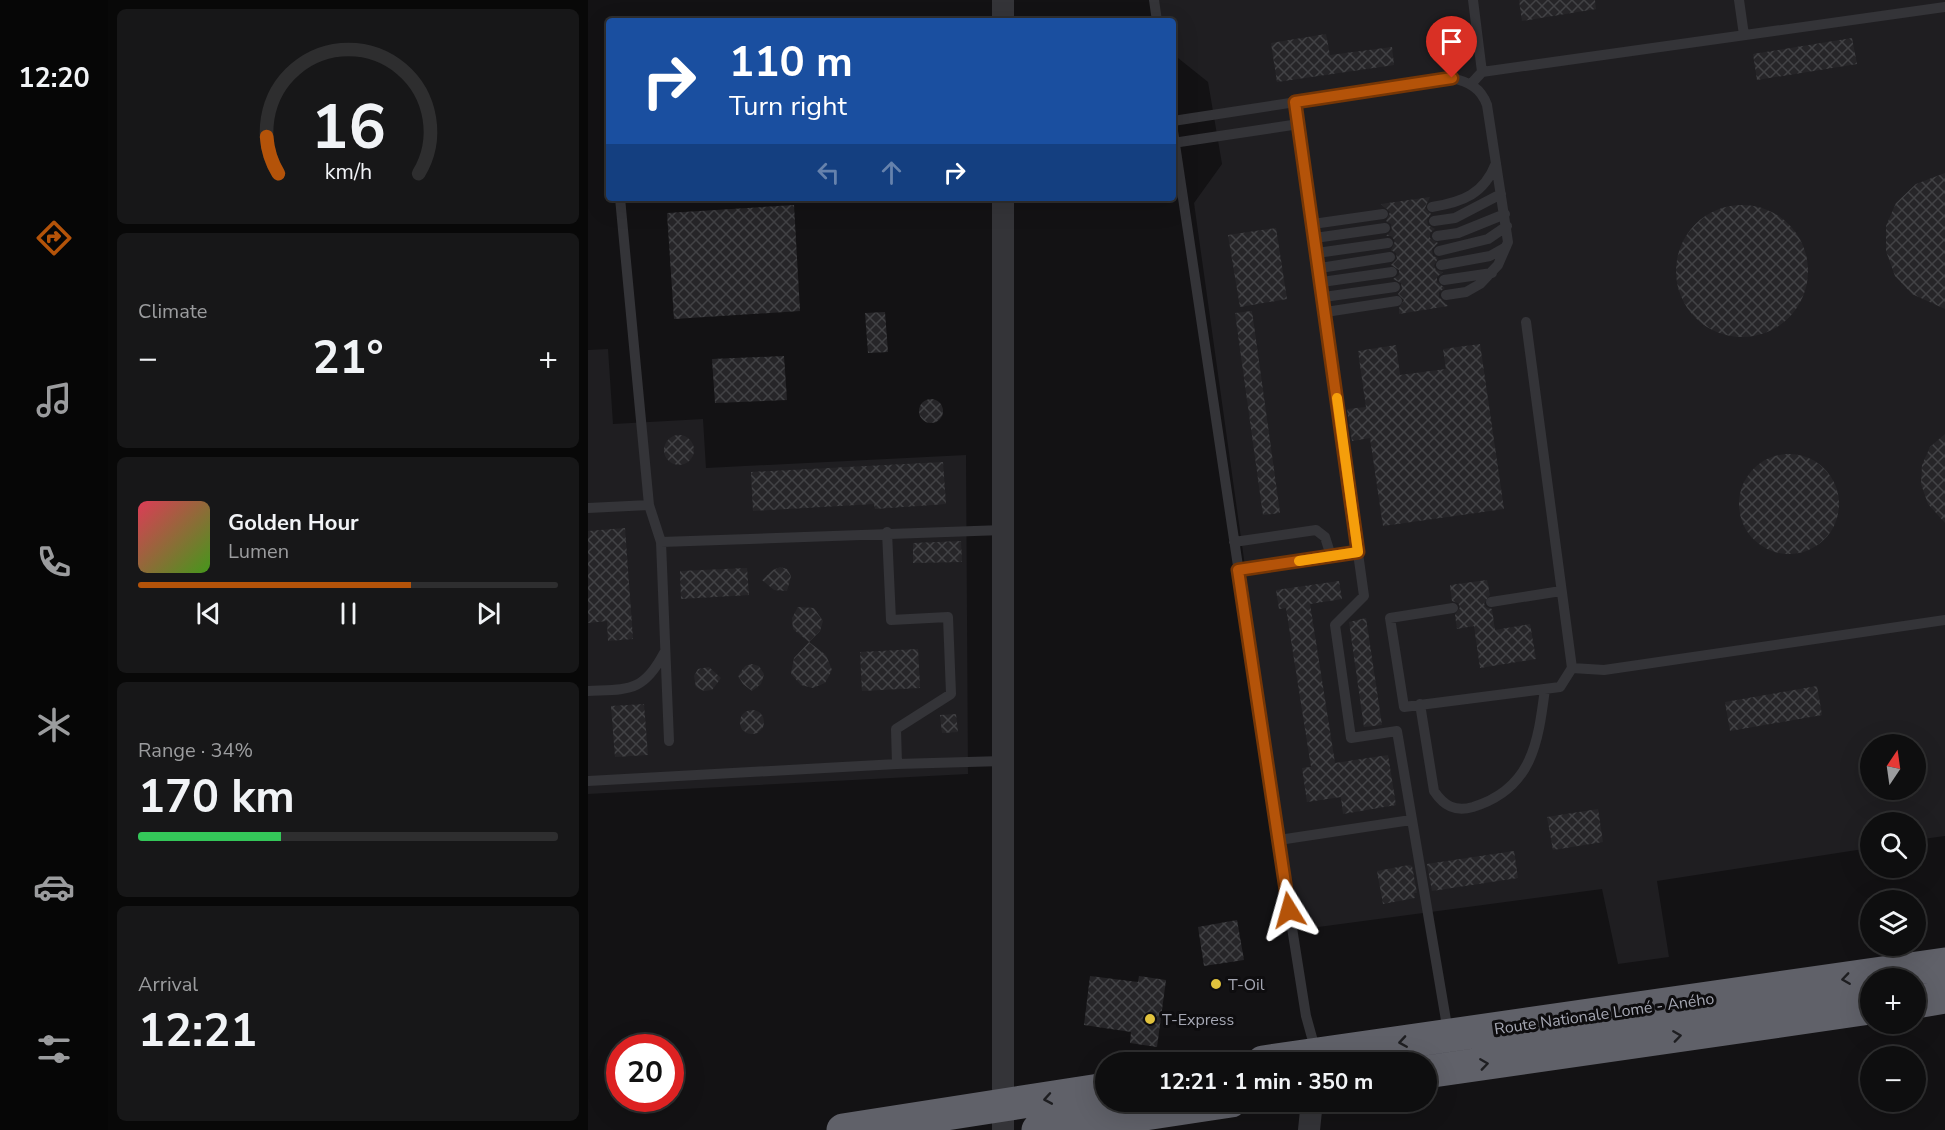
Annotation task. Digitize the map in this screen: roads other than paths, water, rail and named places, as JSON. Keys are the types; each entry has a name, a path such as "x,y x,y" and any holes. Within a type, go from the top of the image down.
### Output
{"highway":[{"name":"Route Nationale Lomé - Aného","path":"1345,1052 1449,1034 1945,964"},
{"path":"1926,1000 1945,997"},
{"name":"Route Nationale Lomé - Aného","path":"1437,1070 1860,1009"},
{"path":"843,1130 1004,1118 1095,1092"},
{"path":"1038,1130 1158,1112"}],"street":[{"path":"1003,0 1003,18"},
{"path":"1003,201 1002,1049 1004,1118"},
{"path":"1310,1130 1311,1112"}],"lane":[{"path":"1154,0 1157,18"},
{"path":"1473,0 1482,72"},
{"path":"1739,0 1744,35"},
{"path":"1471,84 1482,72 1945,7"},
{"path":"1176,121 1452,78 1471,84 1484,97 1487,105 1507,226 1506,247 1492,273 1466,292 1446,295"},
{"path":"1295,102 1322,282 1364,596 1335,625 1351,738 1396,731 1449,1034"},
{"path":"1176,143 1299,124"},
{"path":"1176,156 1306,1016 1315,1052"},
{"path":"1432,207 1468,198 1486,182 1496,161"},
{"path":"1434,221 1455,218 1502,194"},
{"path":"620,201 649,505 660,542 669,741"},
{"path":"1313,224 1383,214"},
{"path":"1437,236 1458,233 1505,214"},
{"path":"1439,251 1488,239 1507,226"},
{"path":"1315,238 1385,228"},
{"path":"1317,253 1388,243"},
{"path":"1442,265 1490,256 1506,247"},
{"path":"1320,268 1390,258"},
{"path":"1322,282 1392,272"},
{"path":"1444,280 1492,273"},
{"path":"1324,297 1395,287"},
{"path":"1326,312 1397,302"},
{"path":"1454,608 1390,618 1404,706 1560,687 1572,668 1526,322"},
{"path":"588,508 649,505"},
{"path":"660,542 887,532 1003,530"},
{"path":"1234,542 1316,530 1326,537 1331,556"},
{"path":"887,532 891,620 948,617 951,694 896,729 897,764"},
{"path":"1238,570 1358,552"},
{"path":"1491,602 1562,591"},
{"path":"1572,668 1604,670 1945,620"},
{"path":"588,692 632,689 657,666 665,651"},
{"path":"1420,704 1434,791 1442,802 1452,808 1465,809 1502,796 1524,772 1534,749 1545,688"},
{"path":"588,781 897,764 1003,761"},
{"path":"1279,840 1411,820"}],"place":[{"name":"T-Oil","path":"1216,984"},
{"name":"T-Express","path":"1150,1019"}]}
